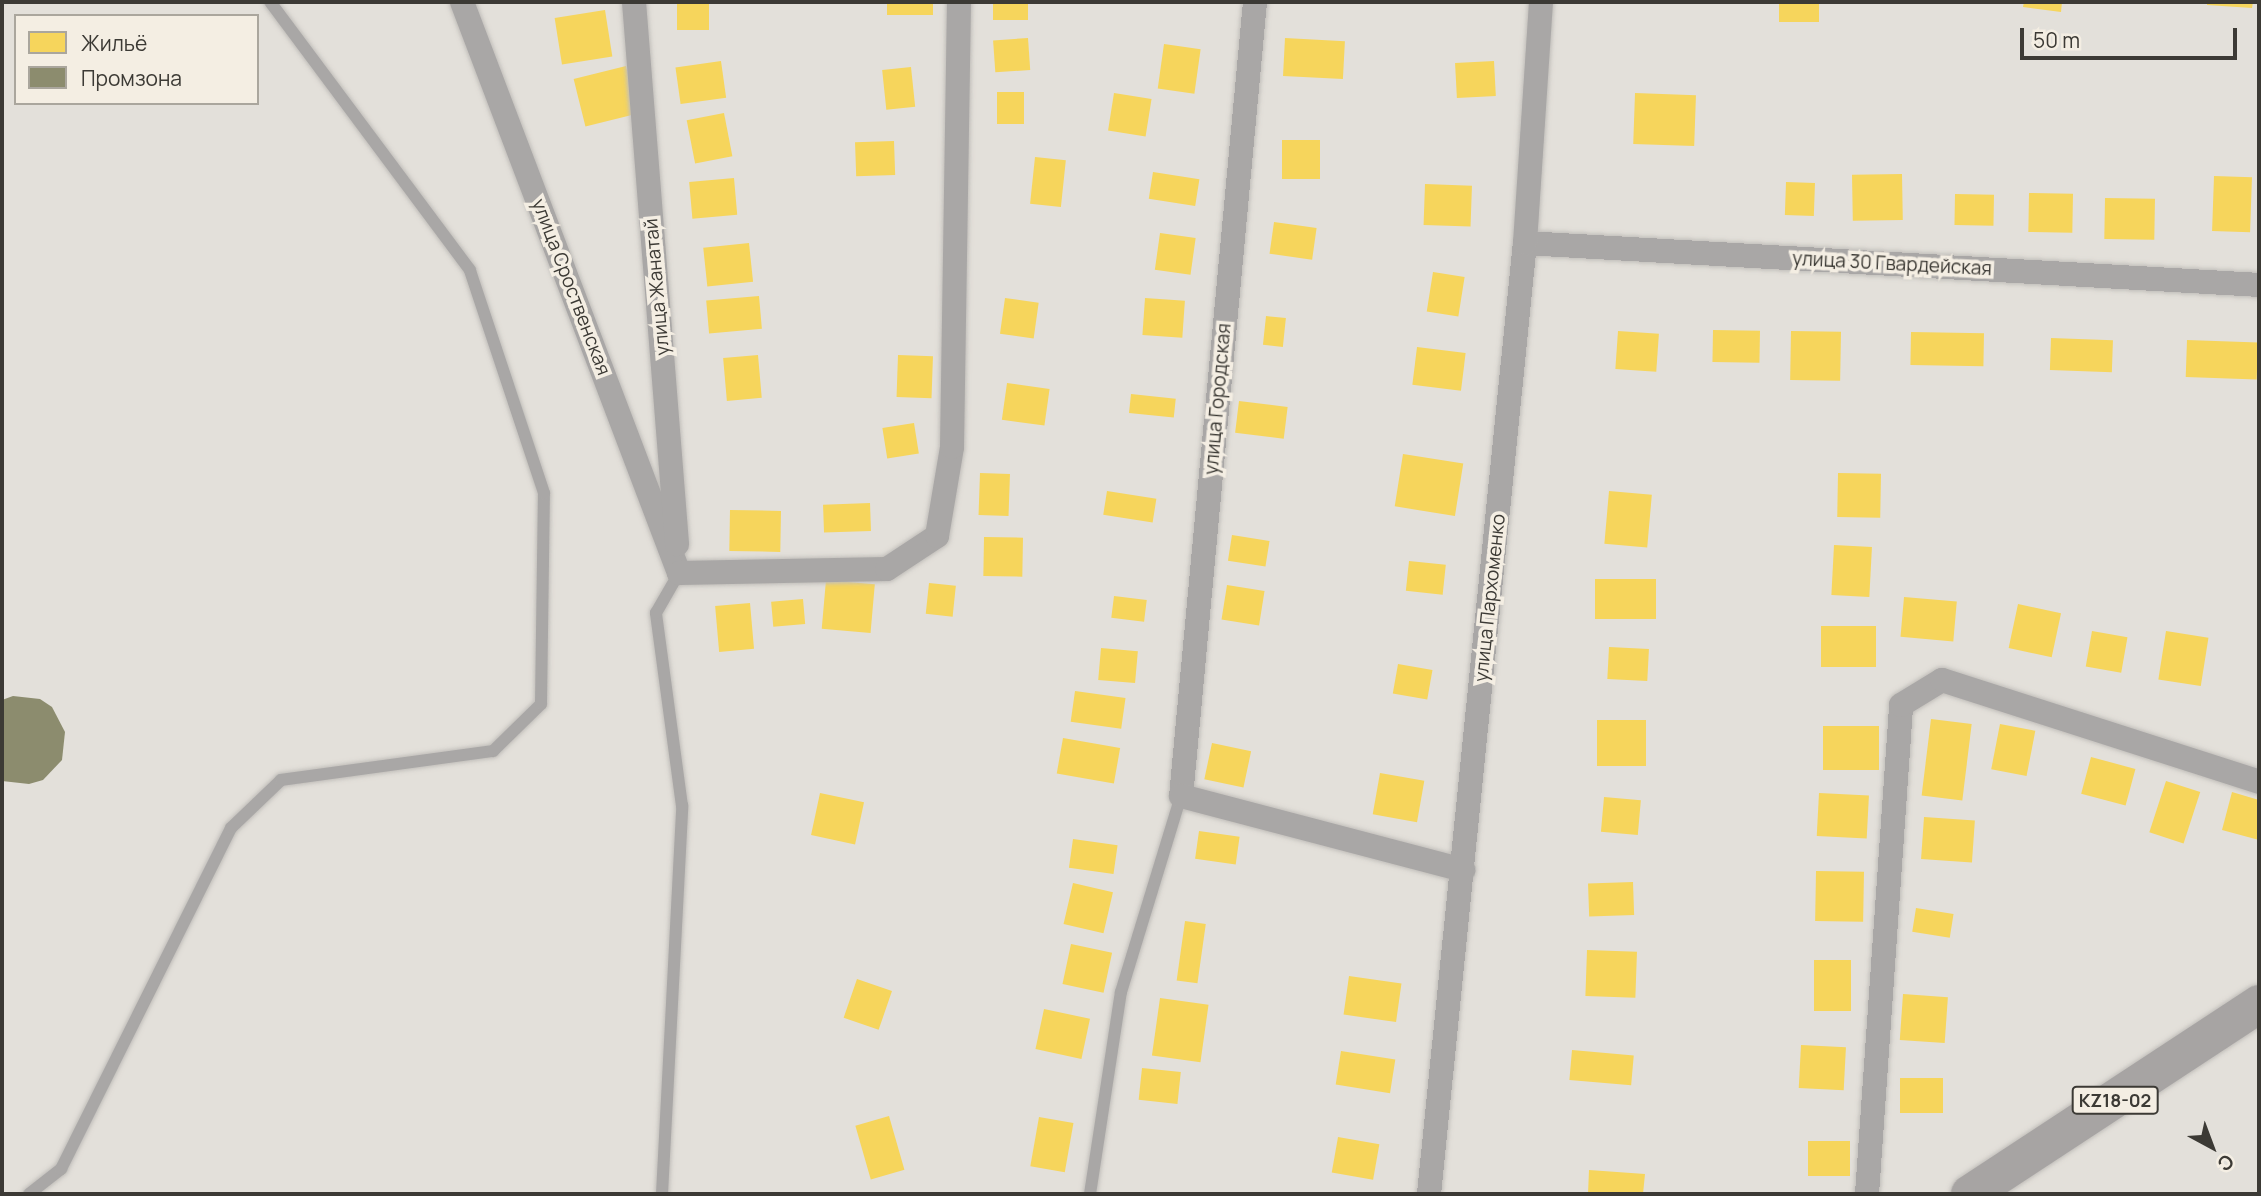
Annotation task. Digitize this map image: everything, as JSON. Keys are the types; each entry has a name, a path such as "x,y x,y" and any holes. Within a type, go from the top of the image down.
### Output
{"highway":[{"name":"KZ18-02","path":"1971,1194 2259,1004"}],"street":[{"name":"улица Сроственская","path":"463,2 680,573"},
{"name":"улица Жанатай","path":"634,2 680,573"},
{"path":"680,573 887,569 937,536 952,447 960,2"},
{"name":"улица Городская","path":"1181,796 1255,2"},
{"name":"улица Пархоменко","path":"1429,1194 1525,243 1541,2"},
{"name":"улица 30 Гвардейская","path":"1525,243 2259,285"},
{"path":"1867,1194 1901,705 1942,680 2259,782"},
{"path":"1181,796 1463,870"}],"lane":[{"path":"29,1194 61,1169 231,828 261,799 281,780 493,751 541,704 544,493 470,270 270,2"},
{"path":"662,1194 682,806 656,613 680,573"},
{"path":"1090,1194 1121,992 1181,796"}],"building: Жильё":[{"path":"677,2 709,2 709,30 677,30"},
{"path":"887,2 933,2 933,15 887,15"},
{"path":"993,2 1028,2 1028,20 993,20"},
{"path":"1779,2 1819,2 1819,22 1779,22"},
{"path":"2024,2 2062,2 2061,12 2023,7"},
{"path":"2207,2 2253,2 2252,8 2207,5"},
{"path":"605,10 612,56 562,64 555,18"},
{"path":"1028,38 1030,70 995,72 993,40"},
{"path":"1285,38 1345,41 1343,79 1283,76"},
{"path":"1164,44 1201,49 1194,94 1158,89"},
{"path":"721,61 726,98 681,104 675,67"},
{"path":"1494,61 1496,96 1457,98 1455,63"},
{"path":"626,66 638,114 585,127 574,79"},
{"path":"911,67 915,107 886,110 882,70"},
{"path":"997,92 1024,92 1024,124 997,124"},
{"path":"1114,93 1152,99 1146,136 1108,131"},
{"path":"1635,93 1696,95 1694,146 1633,144"},
{"path":"724,113 732,156 695,163 687,120"},
{"path":"1282,140 1320,140 1320,179 1282,179"},
{"path":"894,141 895,175 856,176 855,142"},
{"path":"1035,157 1066,160 1061,207 1030,204"},
{"path":"1153,172 1199,179 1195,206 1149,199"},
{"path":"1902,174 1903,220 1853,221 1852,175"},
{"path":"2214,176 2252,177 2250,232 2212,231"},
{"path":"734,178 737,215 692,219 689,182"},
{"path":"1786,182 1815,183 1814,216 1785,215"},
{"path":"1425,184 1472,186 1471,227 1424,225"},
{"path":"2029,193 2073,194 2072,233 2028,232"},
{"path":"1955,194 1994,195 1993,226 1954,225"},
{"path":"2105,198 2155,199 2154,240 2104,239"},
{"path":"1274,222 1317,228 1312,260 1270,254"},
{"path":"1160,233 1196,238 1191,275 1155,270"},
{"path":"749,243 753,282 707,287 703,248"},
{"path":"1433,272 1465,277 1458,317 1427,312"},
{"path":"759,296 762,329 709,333 706,301"},
{"path":"1005,298 1039,303 1034,338 1000,334"},
{"path":"1145,298 1185,301 1182,338 1142,335"},
{"path":"1266,316 1286,318 1283,347 1263,345"},
{"path":"1713,330 1760,331 1759,363 1712,362"},
{"path":"1618,331 1659,334 1656,372 1615,369"},
{"path":"1791,331 1841,332 1840,381 1790,380"},
{"path":"1911,332 1984,333 1983,366 1910,365"},
{"path":"2051,338 2113,340 2112,372 2050,370"},
{"path":"2187,340 2258,342 2257,379 2186,377"},
{"path":"1417,347 1466,353 1461,391 1412,385"},
{"path":"758,355 762,398 727,401 723,358"},
{"path":"898,355 933,356 932,398 897,397"},
{"path":"1007,383 1050,389 1044,426 1002,420"},
{"path":"1131,394 1176,399 1174,418 1129,413"},
{"path":"1239,401 1288,407 1284,439 1235,433"},
{"path":"914,423 919,454 887,459 882,428"},
{"path":"1403,454 1463,464 1455,516 1395,506"},
{"path":"980,473 1010,474 1009,516 979,515"},
{"path":"1838,473 1881,474 1880,518 1837,517"},
{"path":"1107,491 1156,499 1153,523 1103,515"},
{"path":"1609,491 1652,495 1647,548 1604,544"},
{"path":"870,503 871,531 824,533 823,505"},
{"path":"730,510 781,511 780,552 729,551"},
{"path":"1232,535 1270,541 1265,567 1228,561"},
{"path":"984,537 1023,538 1022,577 983,576"},
{"path":"1834,545 1872,547 1869,597 1831,595"},
{"path":"1409,561 1446,565 1443,595 1406,591"},
{"path":"1595,579 1656,579 1656,619 1595,619"},
{"path":"826,580 875,584 871,633 822,629"},
{"path":"929,583 956,586 953,617 926,614"},
{"path":"1227,585 1265,591 1259,626 1222,620"},
{"path":"1114,596 1147,600 1144,622 1111,618"},
{"path":"1904,597 1957,602 1953,641 1901,637"},
{"path":"803,599 805,624 773,627 771,602"},
{"path":"750,603 754,649 719,652 715,606"},
{"path":"2018,604 2061,613 2052,657 2009,648"},
{"path":"1821,626 1876,626 1876,667 1821,667"},
{"path":"2092,631 2127,637 2121,673 2086,666"},
{"path":"2166,631 2208,638 2201,686 2158,679"},
{"path":"1609,647 1649,649 1647,681 1607,679"},
{"path":"1101,648 1138,651 1135,683 1098,680"},
{"path":"1398,664 1432,670 1427,700 1393,694"},
{"path":"1075,691 1126,698 1121,729 1071,722"},
{"path":"1931,719 1972,724 1962,800 1922,795"},
{"path":"1597,720 1646,720 1646,766 1597,766"},
{"path":"2000,724 2035,731 2027,776 1991,769"},
{"path":"1823,726 1879,726 1879,770 1823,770"},
{"path":"1063,738 1120,748 1114,784 1057,773"},
{"path":"1212,743 1251,751 1243,788 1204,779"},
{"path":"2091,757 2135,769 2126,806 2081,794"},
{"path":"1380,773 1424,781 1417,822 1373,814"},
{"path":"2166,781 2200,792 2184,843 2149,832"},
{"path":"2232,792 2259,800 2259,840 2222,830"},
{"path":"820,793 864,802 855,844 811,835"},
{"path":"1819,793 1869,796 1867,839 1817,836"},
{"path":"1604,797 1641,800 1638,835 1601,832"},
{"path":"1924,817 1975,821 1972,862 1921,859"},
{"path":"1199,831 1240,837 1236,864 1195,859"},
{"path":"1073,839 1118,845 1114,874 1069,868"},
{"path":"1816,871 1864,872 1863,922 1815,921"},
{"path":"1633,882 1634,915 1589,917 1588,884"},
{"path":"1073,883 1113,892 1104,933 1064,924"},
{"path":"1916,908 1954,914 1950,938 1912,932"},
{"path":"1185,921 1206,924 1197,983 1177,980"},
{"path":"1071,944 1112,953 1104,993 1062,984"},
{"path":"1587,950 1637,952 1635,998 1585,996"},
{"path":"1814,960 1851,960 1851,1011 1814,1011"},
{"path":"1349,976 1401,983 1396,1022 1344,1015"},
{"path":"857,979 892,991 879,1030 844,1018"},
{"path":"1903,994 1948,997 1945,1043 1900,1040"},
{"path":"1160,998 1209,1005 1200,1062 1152,1055"},
{"path":"1044,1009 1090,1019 1081,1059 1035,1049"},
{"path":"1801,1045 1846,1047 1844,1090 1799,1088"},
{"path":"1572,1050 1634,1055 1631,1085 1569,1080"},
{"path":"1341,1051 1395,1060 1390,1093 1336,1085"},
{"path":"1142,1068 1181,1072 1177,1104 1139,1100"},
{"path":"1900,1078 1943,1078 1943,1113 1900,1113"},
{"path":"889,1116 904,1170 871,1179 855,1126"},
{"path":"1039,1117 1073,1123 1065,1172 1030,1166"},
{"path":"1338,1137 1379,1144 1373,1180 1332,1172"},
{"path":"1808,1141 1850,1141 1850,1176 1808,1176"},
{"path":"1589,1170 1645,1174 1643,1194 1588,1194"}],"building: Промзона":[{"path":"13,696 40,699 52,707 65,732 62,760 43,780 29,784 2,781 2,700"}]}
